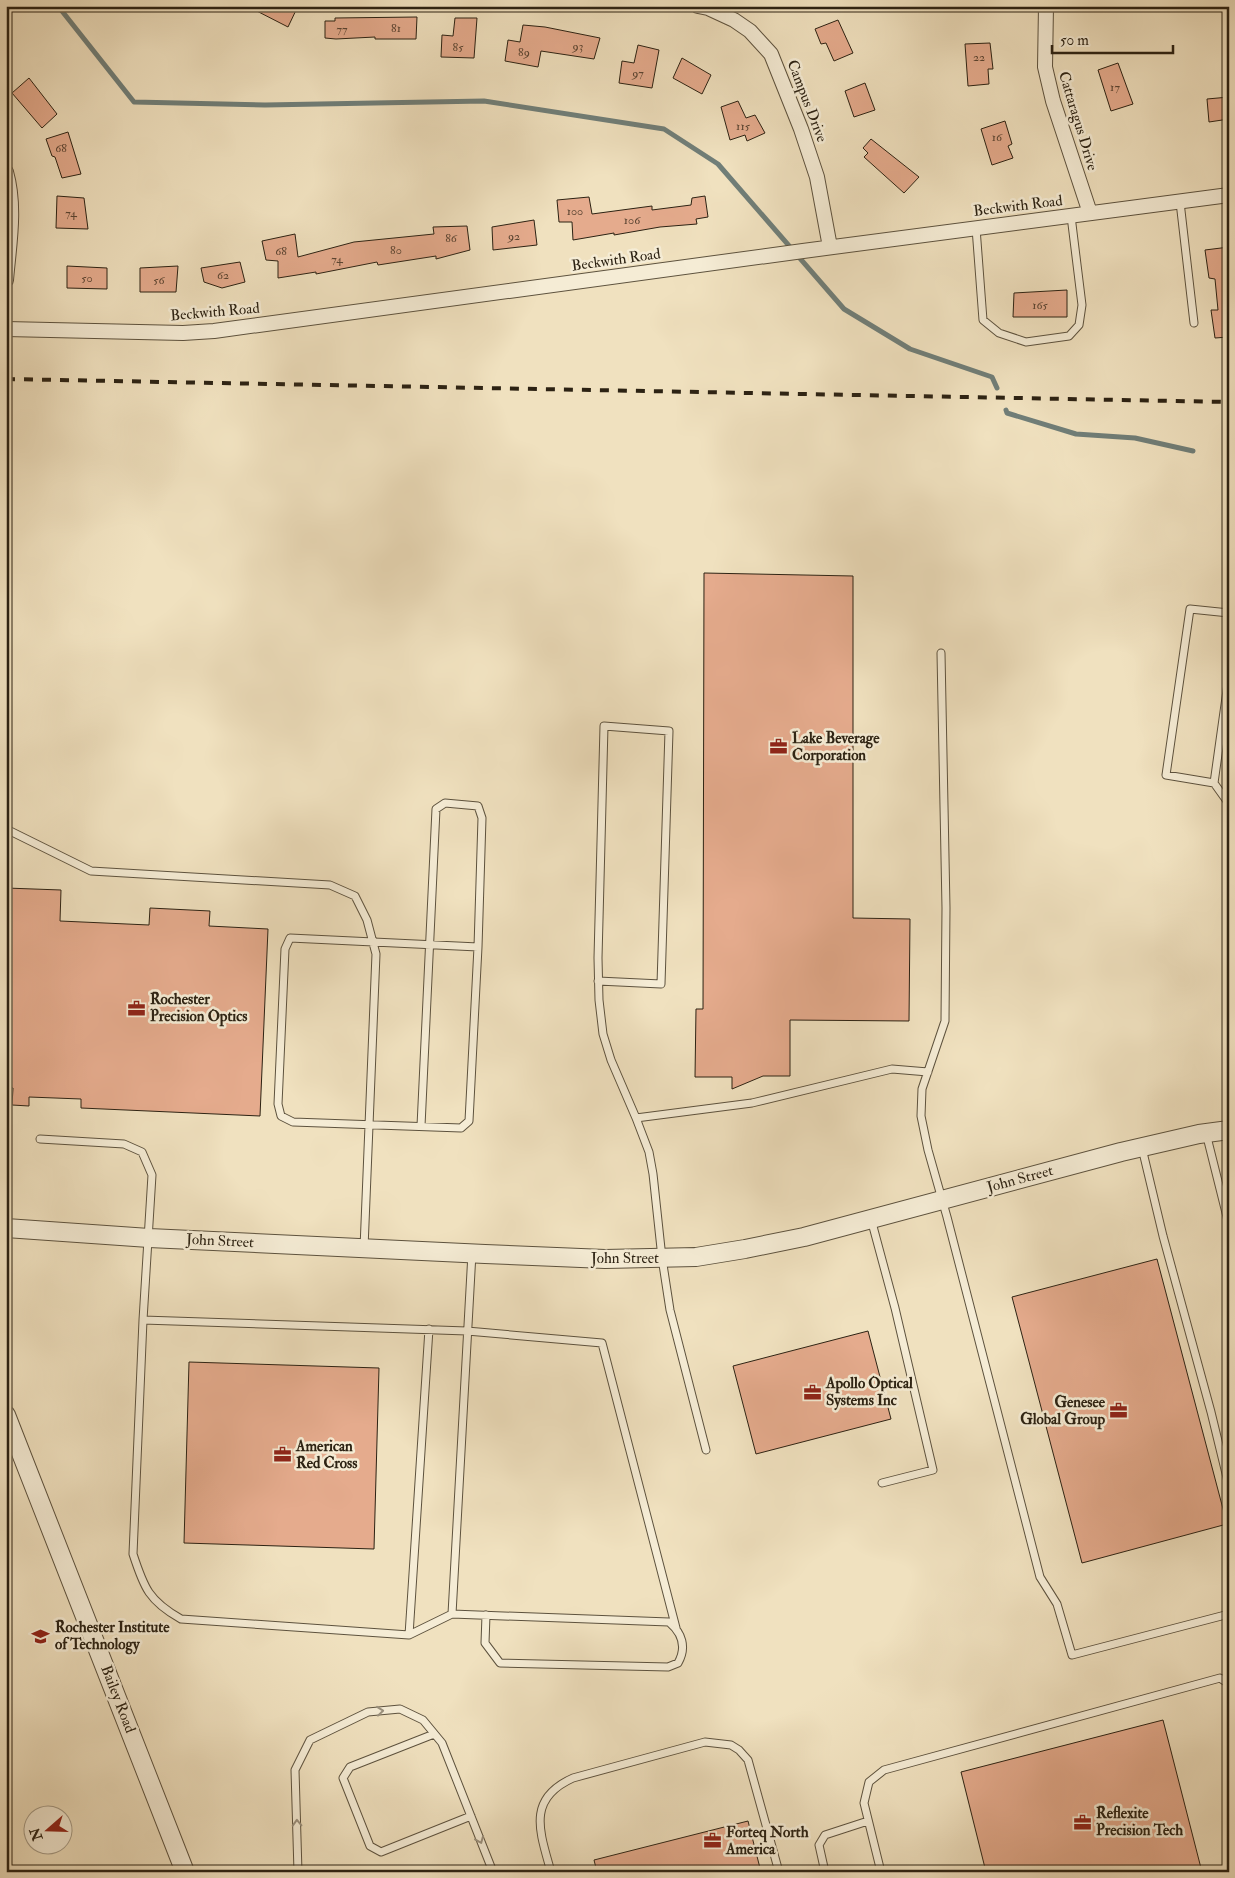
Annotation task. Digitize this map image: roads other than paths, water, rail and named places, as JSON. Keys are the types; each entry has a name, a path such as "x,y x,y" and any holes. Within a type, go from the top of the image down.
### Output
{"street":[{"name":"Campus Drive","path":"698,6 708,8 725,16 750,31 770,54 802,129 817,176 830,247"},
{"name":"Cattaragus Drive","path":"1046,6 1045,67 1053,101 1090,213"},
{"path":"6,172 12,208 6,280"},
{"name":"Beckwith Road","path":"6,329 183,334 214,331 1229,195"},
{"name":"John Street","path":"6,1228 149,1238 472,1253 605,1258 696,1257 804,1236 1142,1148 1206,1133 1229,1130"},
{"name":"Bailey Road","path":"6,1415 185,1872"}],"lane":[{"path":"1180,202 1194,323"},
{"path":"976,228 983,320 999,334 1026,342 1069,336 1080,325 1082,305 1070,216"},
{"path":"1214,783 1166,775 1190,609 1229,613"},
{"path":"941,653 946,908 945,1021 922,1088 921,1116 928,1150 1040,1577 1057,1604 1072,1655 1229,1614"},
{"path":"1229,676 1214,783 1229,804"},
{"path":"598,981 661,984 669,731 604,726 598,981 602,1034 649,1152 670,1310 706,1450"},
{"path":"421,1126 430,945 436,809 445,803 478,806 482,818 478,947 469,1121 461,1128 293,1122 281,1116 278,1104 285,949 290,938 372,941 430,945 478,947"},
{"path":"6,829 91,872 330,885 355,896 367,920 376,954 364,1248"},
{"path":"636,1118 752,1103 892,1068 928,1072"},
{"path":"1206,1133 1229,1225"},
{"path":"40,1139 124,1144 142,1152 152,1175 143,1320 133,1554 142,1584 161,1608 181,1619 409,1636 452,1614 669,1622 676,1628"},
{"path":"1142,1148 1163,1236 1229,1486"},
{"path":"871,1218 895,1308 932,1470 882,1483"},
{"path":"452,1614 472,1253"},
{"path":"143,1320 468,1331 602,1343 676,1628 683,1640 682,1656 678,1663 668,1667 500,1663 485,1643 486,1615"},
{"path":"409,1636 428,1329"},
{"path":"881,1872 864,1803 869,1782 884,1770 1220,1678 1229,1684"},
{"path":"298,1872 295,1770 310,1740 368,1712 400,1709 423,1720 442,1743 493,1872"},
{"path":"434,1734 350,1767 343,1778 370,1846 381,1852 471,1816"},
{"path":"551,1872 539,1823 540,1812 556,1788 573,1778 705,1742 731,1745 740,1750 748,1760 779,1872"},
{"path":"825,1872 819,1845 825,1835 868,1821"}],"waterway":[{"path":"58,6 134,102 265,105 484,101 664,129 718,164 844,309 910,349 992,377 997,388"},
{"path":"1006,410 1007,413 1076,434 1135,438 1193,451"}],"railway":[{"path":"6,379 1229,402"}],"place":[{"name":"Lake Beverage Corporation","path":"778,747"},
{"name":"Rochester Precision Optics","path":"136,1008"},
{"name":"Apollo Optical Systems Inc","path":"812,1392"},
{"name":"Genesee Global Group","path":"1119,1411"},
{"name":"American Red Cross","path":"282,1455"},
{"name":"Rochester Institute of Technology","path":"41,1636"},
{"name":"Reflexite Precision Tech","path":"1082,1822"},
{"name":"Forteq North America","path":"712,1841"}]}
